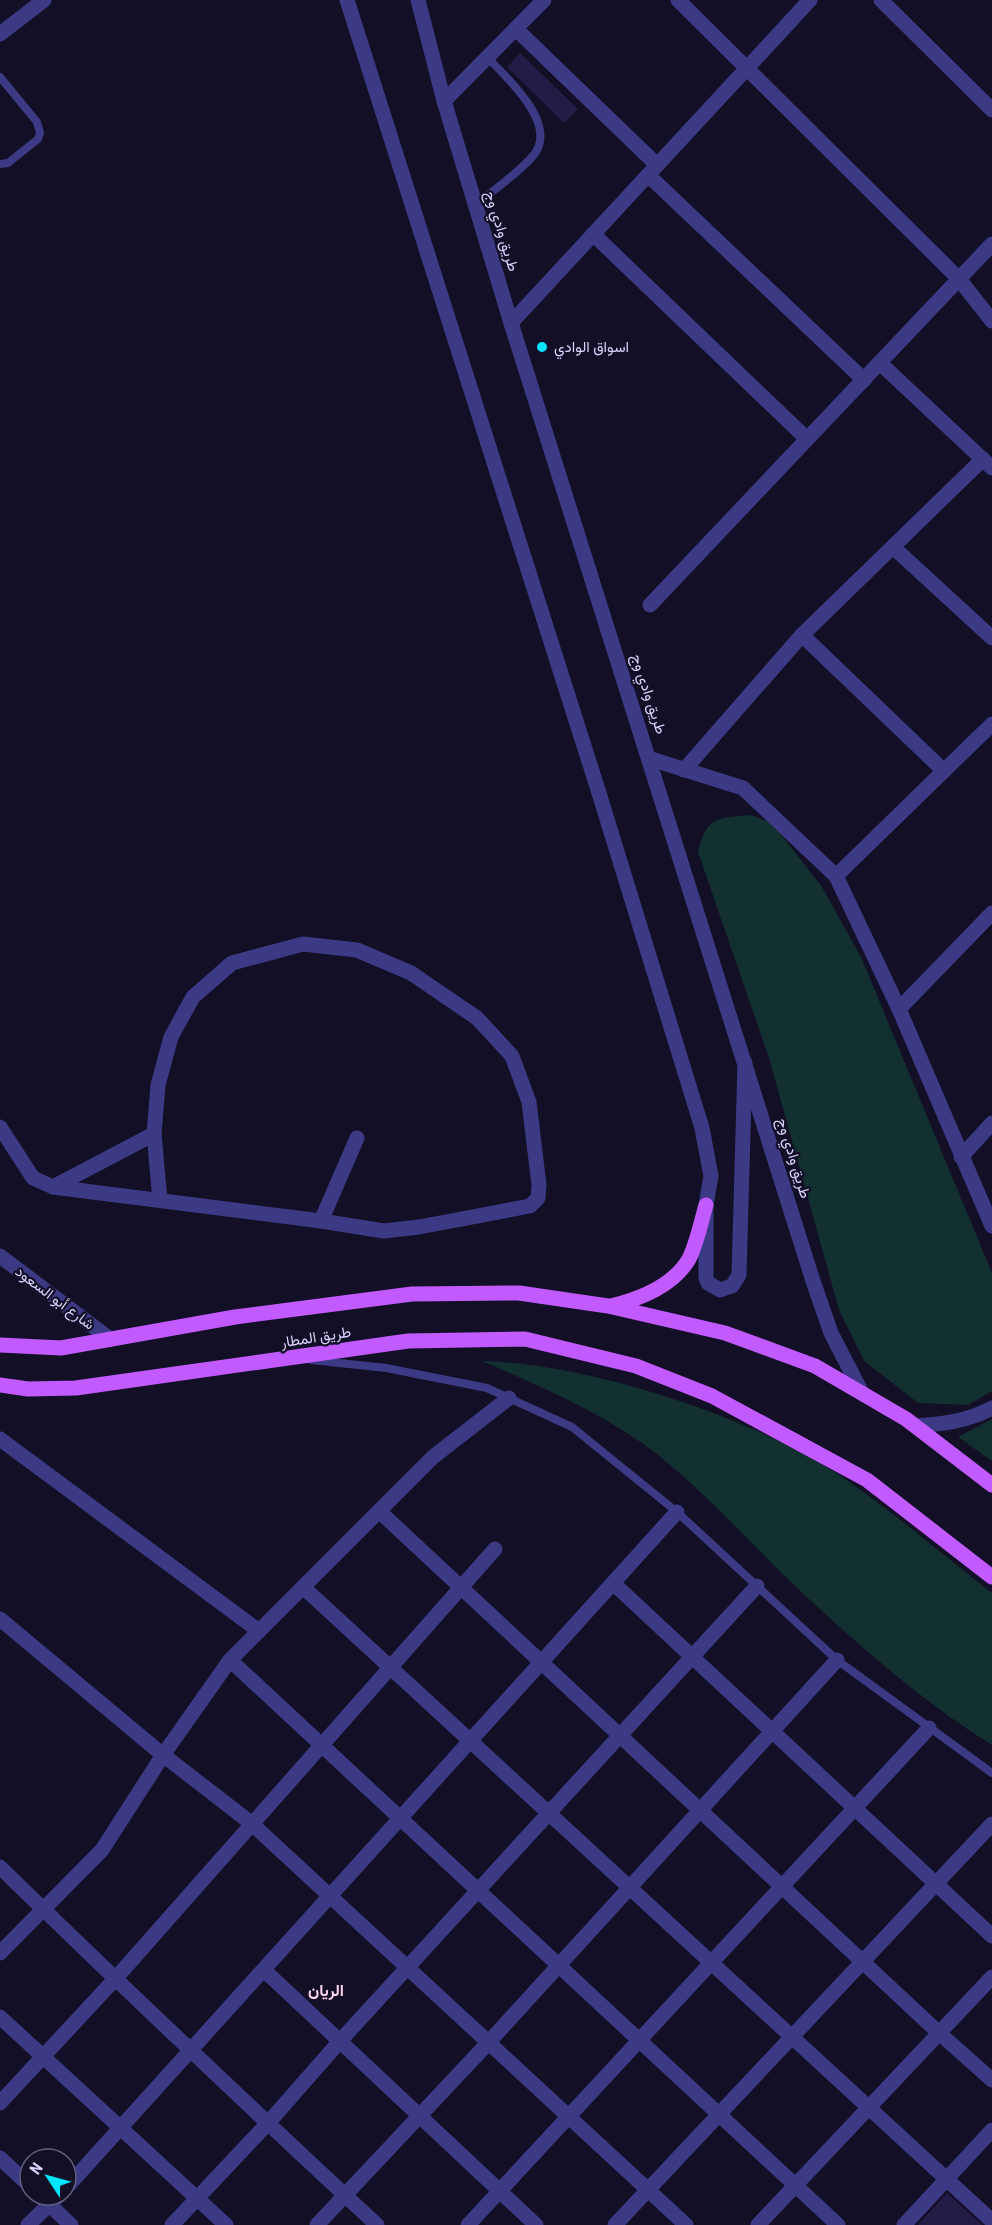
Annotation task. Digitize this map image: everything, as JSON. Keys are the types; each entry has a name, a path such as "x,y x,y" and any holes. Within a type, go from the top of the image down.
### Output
{"main road":[{"path":"608,1306 636,1300 672,1278 688,1258 706,1205"},
{"name":"طريق المطار","path":"0,1345 61,1348 235,1317 412,1294 519,1293 608,1306"},
{"path":"608,1306 725,1333 815,1366 916,1426 992,1485"},
{"name":"طريق المطار","path":"0,1385 28,1389 76,1388 408,1341 525,1339 636,1366 711,1396 867,1480 992,1577"}],"street":[{"path":"347,0 702,1128 711,1176 706,1205 706,1278 714,1288 726,1289 732,1286 738,1275 745,1063"},
{"name":"طريق وادي وج","path":"418,0 444,101 511,323 651,759 824,1313 831,1334 862,1393"},
{"path":"444,101 544,0"},
{"path":"678,0 959,279 992,321"},
{"path":"511,323 810,0"},
{"path":"881,0 992,110"},
{"path":"0,34 38,2"},
{"path":"516,29 653,170 864,380"},
{"path":"593,234 807,439"},
{"path":"650,605 992,244"},
{"path":"684,770 802,635 893,547 987,463 880,363"},
{"path":"893,547 992,638"},
{"path":"802,635 944,771"},
{"path":"836,876 992,724"},
{"path":"651,759 743,788 836,876 899,1010 992,1226"},
{"path":"899,1010 992,913"},
{"path":"0,1127 33,1178 53,1187 384,1231 419,1227 530,1206 538,1198 539,1185 529,1102 512,1056 477,1018 411,973 357,950 303,944 232,963 193,997 171,1037 158,1085 154,1134 160,1200"},
{"path":"961,1157 992,1123"},
{"path":"53,1187 154,1134"},
{"path":"321,1221 357,1138"},
{"name":"شارع أبو السعود","path":"0,1256 110,1339"},
{"path":"0,1953 102,1850 163,1755 230,1660 433,1457 509,1398"},
{"path":"916,1426 946,1424 977,1416 992,1408"},
{"path":"0,1439 259,1631"},
{"path":"379,1511 992,2080"},
{"path":"78,2175 265,1971 677,1512"},
{"path":"0,2103 116,1978 250,1823 495,1549"},
{"path":"614,1582 992,1936"},
{"path":"172,2225 199,2199 340,2041 757,1586"},
{"path":"303,1587 992,2221"},
{"path":"0,1619 163,1755 250,1823 686,2225"},
{"path":"230,1660 838,2225"},
{"path":"317,2225 559,1966 837,1660"},
{"path":"468,2225 929,1728"},
{"path":"615,2225 992,1824"},
{"path":"0,1867 191,2052 269,2122 377,2225"},
{"path":"265,1971 536,2225"},
{"path":"758,2225 992,1977"},
{"path":"0,2017 226,2225"},
{"path":"904,2225 992,2130"},
{"path":"0,2158 18,2175"},
{"path":"28,2225 43,2207"},
{"path":"57,2207 71,2225"}],"lane":[{"path":"476,205 534,156 542,133 538,120 517,88 487,57"},
{"path":"0,77 37,122 40,133 38,139 8,163 0,164"},
{"path":"296,1358 386,1368 487,1388 572,1427 677,1512 837,1660 992,1773"}],"green space":[{"path":"751,815 772,823 822,887 861,957 992,1273 992,1391 968,1405 918,1403 864,1361 839,1310 769,1058 698,852 705,831 715,821"},
{"path":"482,1361 525,1364 621,1383 720,1415 809,1456 883,1506 992,1593 992,1745 921,1695 853,1639 792,1583 705,1497 648,1448 626,1432 579,1406"},
{"path":"992,1419 992,1461 958,1437"}],"building":[{"path":"520,53 578,109 564,123 507,67"},
{"path":"947,2193 982,2225 918,2225"}],"place":[{"name":"اسواق الوادي","path":"542,347"}],"district":[{"name":"الريان","path":"326,1990"}]}
